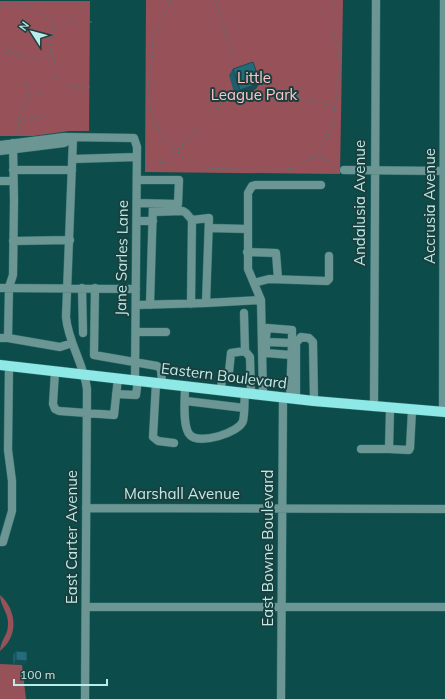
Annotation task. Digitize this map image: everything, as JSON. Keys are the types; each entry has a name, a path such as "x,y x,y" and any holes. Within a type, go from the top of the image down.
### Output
{"main road":[{"name":"Eastern Boulevard","path":"5,365 265,396 390,409 444,412"}],"street":[{"name":"Andalusia Avenue","path":"374,407 376,0"},
{"name":"Accrusia Avenue","path":"444,0 444,412"},
{"path":"0,145 64,137 74,138"},
{"path":"0,151 15,143 64,143 74,138"},
{"name":"Jane Sarles Lane","path":"74,138 134,138 137,147 137,380"},
{"name":"East Carter Avenue","path":"74,138 66,322 71,340 85,375 87,413 85,699"},
{"path":"0,140 33,141"},
{"path":"15,143 13,170 12,275 9,287 4,338 60,347 83,333 94,329"},
{"path":"73,159 137,158"},
{"path":"13,170 72,170"},
{"path":"344,170 445,171"},
{"path":"137,180 179,180 178,204 153,208"},
{"path":"0,181 13,181"},
{"path":"265,396 261,300 248,269 248,193 252,186 320,185"},
{"path":"137,204 183,212 186,213 192,220 191,304"},
{"path":"150,306 153,208"},
{"path":"192,220 209,218 206,304"},
{"path":"137,221 153,221"},
{"path":"209,228 248,227"},
{"path":"13,241 70,240"},
{"path":"248,252 276,253 278,280"},
{"path":"254,283 278,280 326,281 329,279 329,256"},
{"path":"0,288 95,288 150,284"},
{"path":"82,288 83,333"},
{"path":"95,288 94,355 160,367 153,437 158,441 174,443"},
{"path":"136,305 206,304 261,300"},
{"path":"185,387 186,422 190,435 194,438 203,439 233,431 240,426 243,422 244,408 248,394 250,357 245,351 244,313"},
{"path":"265,396 267,328 292,330 290,398"},
{"path":"136,332 166,332"},
{"path":"290,398 296,343 301,337 309,338 313,342 314,401"},
{"path":"266,342 292,343"},
{"path":"221,391 222,376 229,372 231,353 245,351"},
{"path":"266,353 291,355"},
{"path":"1,542 12,511 12,481 8,450 5,365"},
{"path":"55,372 53,404 55,409 59,411 114,414 118,378"},
{"path":"116,394 136,395 137,380"},
{"name":"East Bowne Boulevard","path":"281,699 282,508 290,398"},
{"path":"186,401 244,408"},
{"path":"389,449 390,409"},
{"path":"361,449 409,450 412,410"},
{"name":"Marshall Avenue","path":"86,508 445,509"},
{"path":"86,607 445,607"}],"path":[{"path":"171,0 156,30 152,43 148,96 154,121 160,134 177,152 196,164 218,170 252,168 271,170 295,168 316,155 332,130 340,66 338,49 333,33 334,0"},
{"path":"215,0 234,57"},
{"path":"0,7 10,2"},
{"path":"21,2 41,12 55,30"},
{"path":"54,79 56,68 52,54 51,38 55,30 69,21 86,4"},
{"path":"69,21 93,22"},
{"path":"0,43 9,51 21,56 34,58 52,54"},
{"path":"48,60 52,54"},
{"path":"26,83 29,99"},
{"path":"68,87 92,87"},
{"path":"268,89 334,106"},
{"path":"15,143 21,108 29,99 43,92"},
{"path":"149,164 166,162 224,101"},
{"path":"18,121 28,121 43,115"},
{"path":"316,155 330,164 344,170"}],"green space":[{"name":"Little League Park","path":"146,0 343,0 340,174 145,172"},
{"path":"0,1 90,1 89,131 69,131 33,136 0,136"},
{"path":"0,595 10,608 14,623 10,638 0,651 1,644 8,629 8,621 1,603"},
{"path":"0,664 22,665 26,699 0,699"}],"building":[{"path":"253,62 260,83 240,90 233,69"},
{"path":"16,651 27,652 27,661 16,660"}]}
